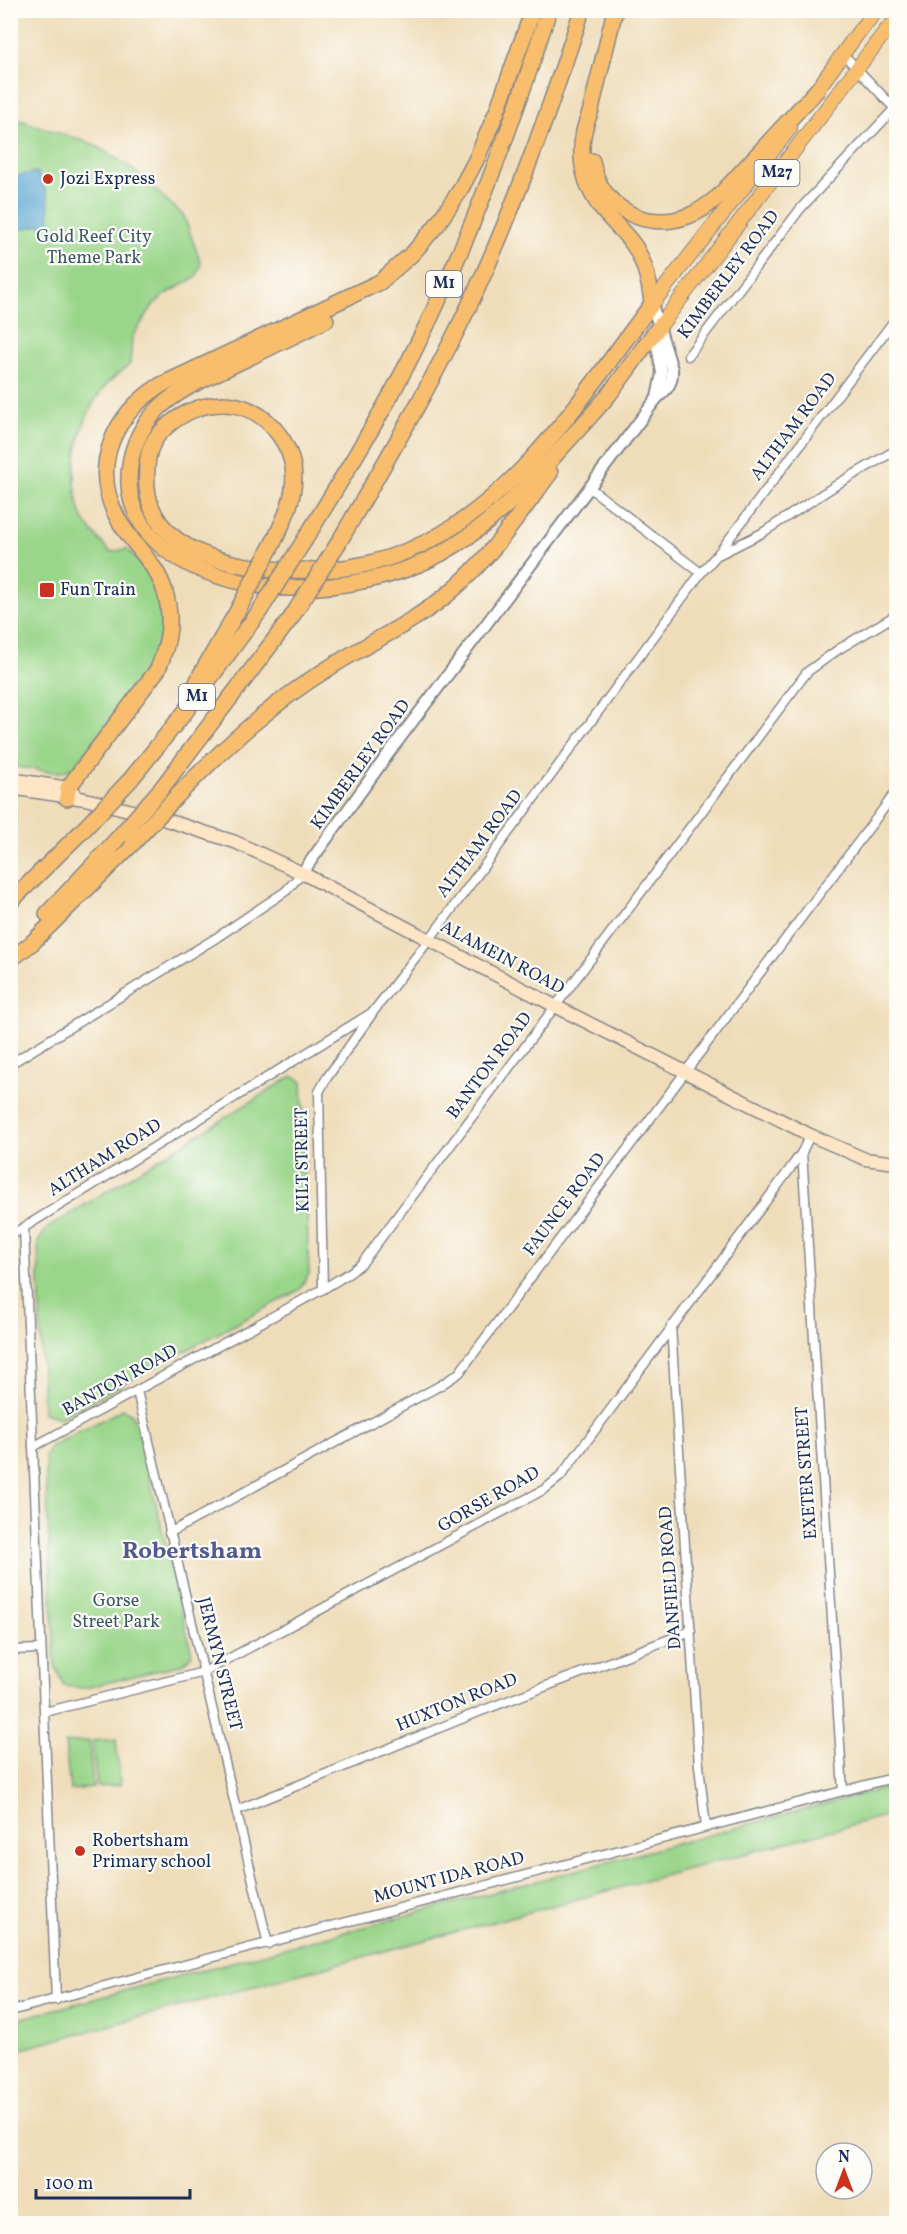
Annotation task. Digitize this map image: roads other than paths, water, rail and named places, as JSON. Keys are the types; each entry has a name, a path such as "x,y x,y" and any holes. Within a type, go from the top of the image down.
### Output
{"highway":[{"path":"533,10 497,111 459,192 436,226 413,253 358,302 331,318 196,383 172,397 144,426 133,449 129,490 137,517 160,545 193,566 222,577 290,588 331,586 390,575 440,554 472,534 502,511 608,396"},
{"name":"M1","path":"10,902 131,779 185,712 259,612 304,542 381,411 421,336 515,114 549,10"},
{"name":"M1","path":"10,953 111,846 161,789 291,618 339,542 417,406 476,291 508,218 550,110 582,10"},
{"path":"185,712 201,674 238,610 274,541 286,515 294,483 288,448 273,427 255,412 237,405 217,403 194,408 173,420 158,435 148,451 147,489 151,505 160,523 188,547 214,558 255,568 297,572 354,567 404,553 429,541 477,511 509,483 544,445 652,304 646,270 640,256 627,235 598,203 584,174 581,153 583,136 615,10"},
{"path":"590,113 590,152 595,174 605,193 628,214 650,220 672,220 702,209 719,196 817,90"},
{"path":"67,793 158,669 170,632 165,591 156,571 125,531 112,505 106,473 108,456 113,437 123,419 146,395 161,385 380,282"},
{"path":"10,960 32,943 247,727 287,695 331,666 446,596 472,573 498,543 656,331"}],"main road":[{"name":"M27","path":"652,304 784,135 877,10"},
{"name":"M27","path":"656,331 857,69 897,21"},
{"path":"10,779 67,793"},
{"path":"10,788 67,793"},
{"name":"ALAMEIN ROAD","path":"67,793 160,818 235,842 302,873 555,1006 810,1135 865,1159 897,1163"}],"street":[{"path":"843,54 896,109"},
{"name":"KIMBERLEY ROAD","path":"688,356 801,208 896,109"},
{"name":"KIMBERLEY ROAD","path":"10,1064 216,938 286,891 302,873 391,750 657,398 662,374 652,304"},
{"name":"ALTHAM ROAD","path":"10,1236 373,1012 701,573 897,318"},
{"name":"ALTHAM ROAD","path":"717,555 762,533 841,482 897,450"},
{"path":"590,488 701,573"},
{"name":"BANTON ROAD","path":"33,1447 351,1272 372,1251 807,672 839,649 897,615"},
{"name":"FAUNCE ROAD","path":"169,1533 441,1385 459,1373 897,792"},
{"name":"KILT STREET","path":"323,1289 319,1092 373,1012"},
{"name":"GORSE ROAD","path":"45,1712 204,1672 545,1490 560,1477 569,1465 802,1152 810,1135"},
{"name":"EXETER STREET","path":"802,1152 843,1791"},
{"path":"24,1228 56,2000"},
{"name":"DANFIELD ROAD","path":"671,1326 699,1766 706,1827"},
{"name":"JERMYN STREET","path":"137,1391 268,1944"},
{"name":"HUXTON ROAD","path":"237,1809 481,1711 691,1631"},
{"path":"10,1650 40,1649"},
{"name":"MOUNT IDA ROAD","path":"10,2012 897,1777"}],"water":[{"path":"37,172 48,196 50,223 11,231 11,177"}],"place":[{"name":"Jozi Express","path":"48,179"},
{"name":"Fun Train","path":"47,590"},
{"name":"Robertsham Primary school","path":"80,1851"}],"district":[{"name":"Robertsham","path":"192,1552"}],"park label":[{"name":"Gold Reef City Theme Park","path":"94,247"},
{"name":"Gorse Street Park","path":"116,1611"}]}
